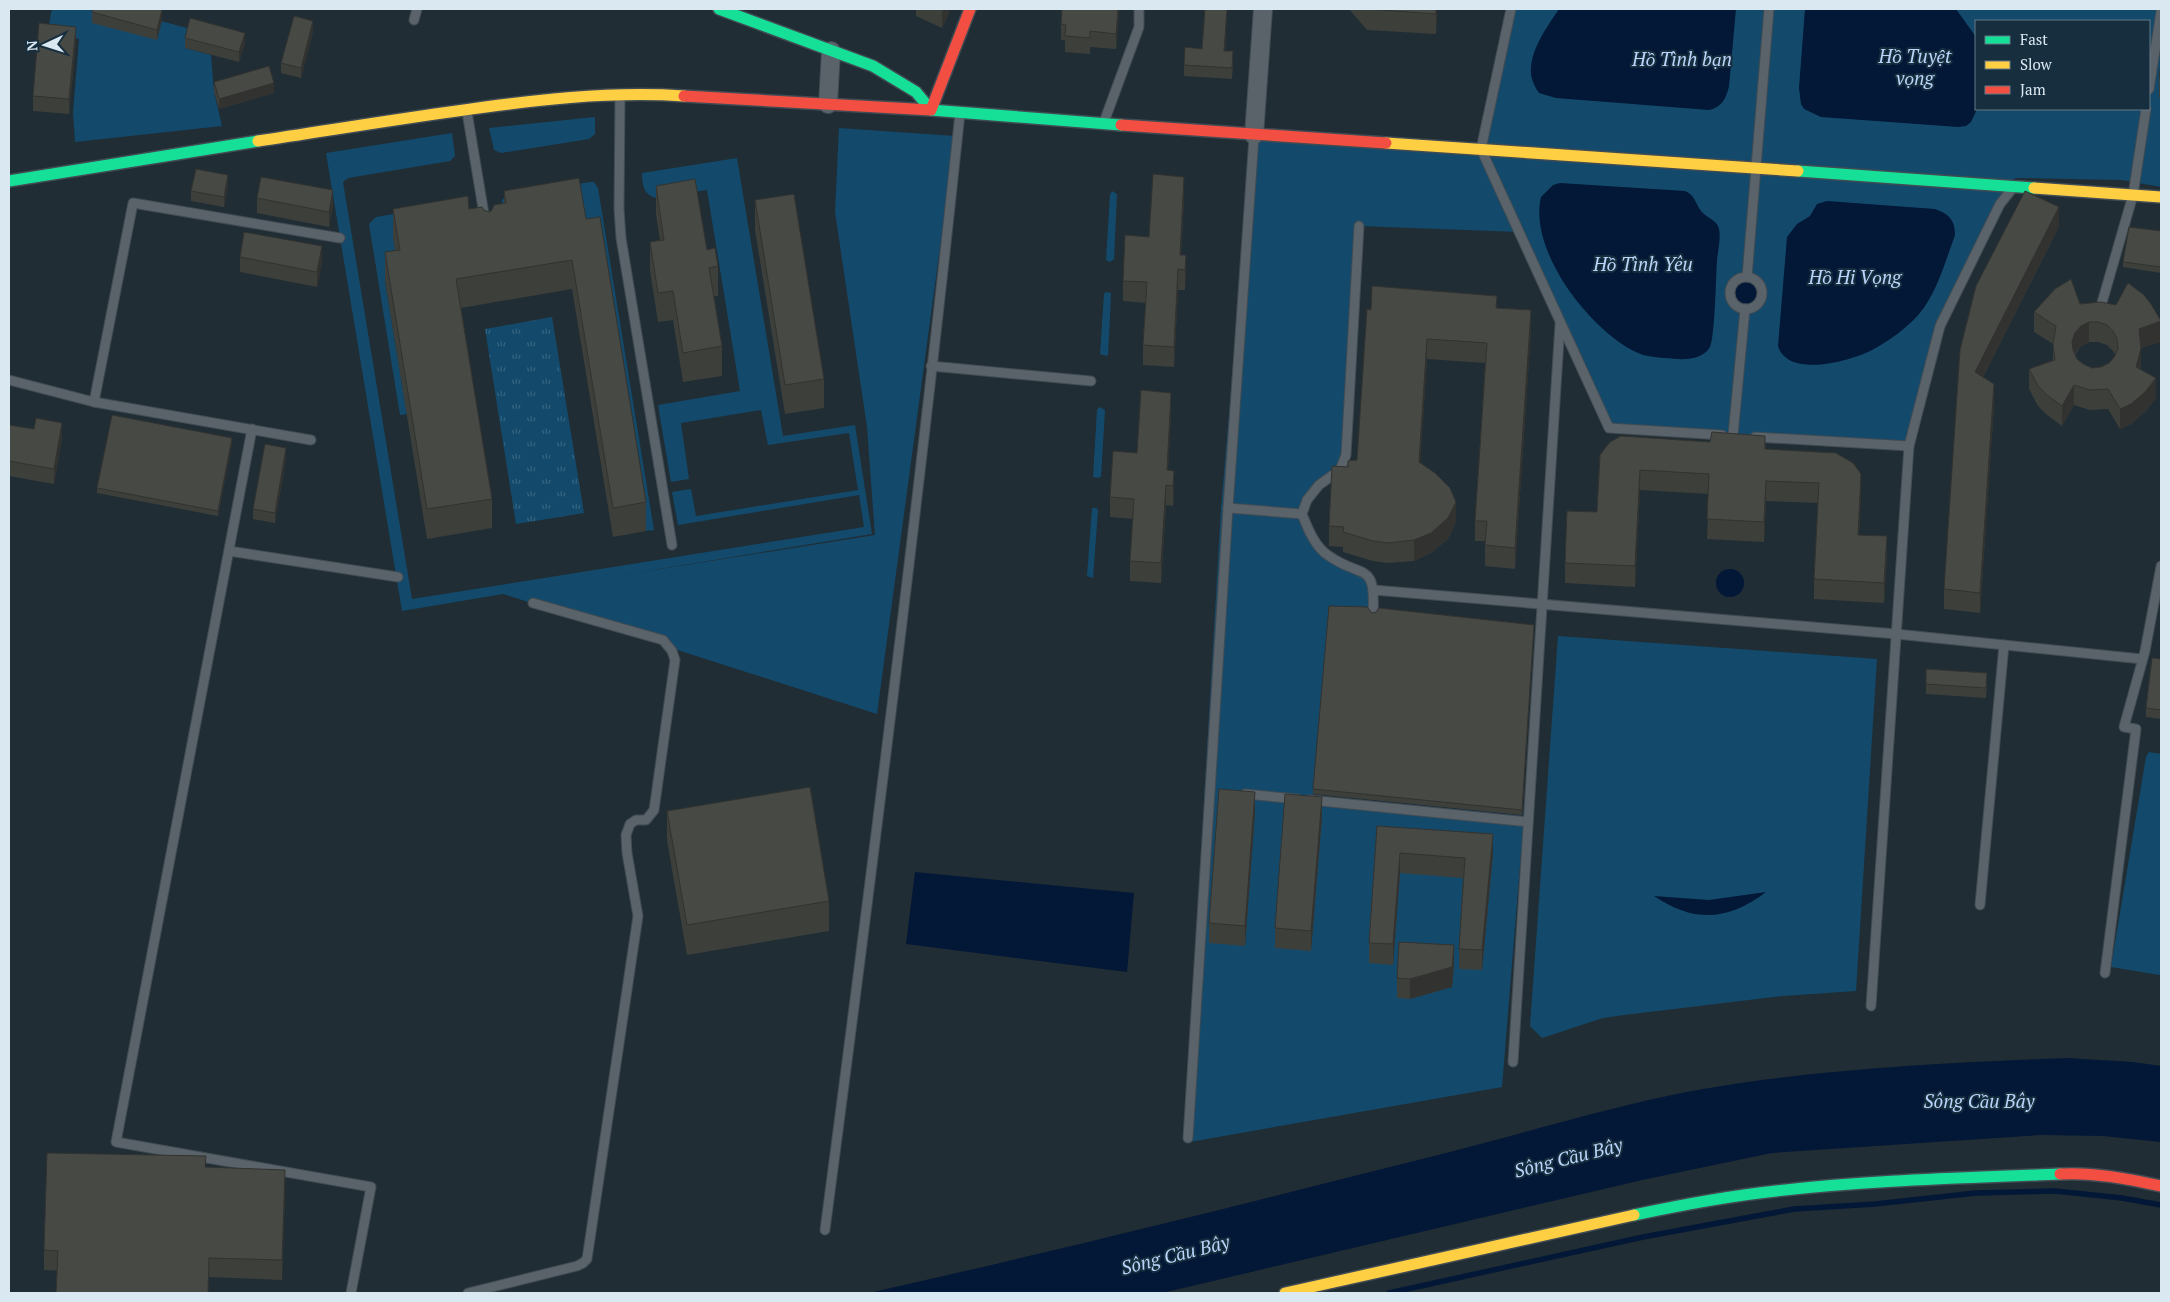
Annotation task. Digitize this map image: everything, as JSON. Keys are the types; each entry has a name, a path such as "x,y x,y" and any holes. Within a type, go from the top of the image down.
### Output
{"street":[{"path":"719,9 873,66 896,78 916,92 932,110"},
{"path":"932,110 970,9"},
{"path":"1254,135 1263,9"},
{"path":"828,104 831,51"},
{"path":"9,181 467,109 520,102 620,94 932,110 1254,135 1481,149 2161,197"},
{"path":"1286,1293 1582,1226 1678,1206 1776,1190 1918,1180 2074,1173 2128,1179 2161,1186"}],"lane":[{"path":"414,20 417,9"},
{"path":"1104,122 1138,27 1139,9"},
{"path":"1511,9 1481,149 1609,428 1909,446"},
{"path":"1747,277 1769,9"},
{"path":"2150,83 2161,12"},
{"path":"620,94 619,209 621,238 672,545"},
{"path":"467,109 486,226"},
{"path":"2097,318 2133,195 2146,110"},
{"path":"825,1230 867,910 960,112"},
{"path":"1188,1138 1254,135"},
{"path":"1871,1006 1909,446 1940,326 2000,204 2014,187"},
{"path":"94,402 133,203 340,238"},
{"path":"1359,226 1346,455 1340,470 1319,485 1307,500 1302,514 1309,532 1328,556 1364,573 1372,580 1374,590 1373,612"},
{"path":"1747,277 1758,282 1762,294 1757,306 1745,309 1734,304 1730,292 1735,281 1747,277"},
{"path":"1733,435 1745,309"},
{"path":"1513,1062 1561,322"},
{"path":"931,366 1091,381"},
{"path":"9,380 94,402 311,440"},
{"path":"252,429 116,1142 371,1187 351,1293"},
{"path":"1228,508 1302,514"},
{"path":"229,551 398,577"},
{"path":"2105,973 2136,729 2124,727 2142,659 2161,566"},
{"path":"1374,590 1896,634 2142,659"},
{"path":"468,1293 577,1266 586,1262 587,1259 638,916 627,853 626,835 630,824 636,820 646,820 654,810 675,660 672,651 663,640 533,603"},
{"path":"1980,905 2004,645"},
{"path":"1210,790 1220,791"},
{"path":"1240,793 1528,822"}],"green space":[{"path":"52,9 119,9 190,29 185,48 211,55 214,92 222,126 75,142 73,113 79,39 47,35"},
{"path":"1511,9 2161,9 2161,187 2122,180 2015,178 1940,326 1909,446 1609,428 1520,232 1359,226 1346,455 1340,470 1319,485 1302,514 1320,548 1372,580 1373,612 1329,611 1313,795 1524,816 1502,1087 1184,1143 1221,509 1252,135 1481,148","holes":["1741,280 1760,290 1757,302 1752,306 1735,301 1733,295 1736,284"]},
{"path":"595,117 595,134 589,139 501,153 494,150 489,128"},
{"path":"839,128 955,136 877,714 503,594 402,611 326,153 452,133 455,156 450,161 348,178 343,182 412,599 864,527 859,495 678,525 672,492 691,489 696,516 858,490 849,433 768,445 761,410 681,423 689,479 671,482 658,405 740,391 707,190 652,197 644,189 642,173 737,158 783,436 855,425 872,534 623,575 875,535 867,427 835,212"},
{"path":"594,182 598,188 654,530 646,531 600,246 502,205 502,200 507,195"},
{"path":"1112,191 1117,194 1114,259 1110,262 1106,260 1110,195"},
{"path":"458,203 400,279 385,282 407,414 400,415 369,224 376,217"},
{"path":"1106,292 1111,293 1111,295 1108,355 1106,356 1100,354 1104,294"},
{"path":"552,317 584,513 516,524 485,329"},
{"path":"1099,407 1105,410 1101,476 1099,478 1093,477 1097,410"},
{"path":"1092,508 1097,508 1098,511 1093,578 1087,576"},
{"path":"1558,636 1877,659 1856,991 1783,996 1603,1018 1542,1038 1530,1026"},
{"path":"2149,752 2161,754 2160,975 2111,967 2146,757"}],"water":[{"name":"Hồ Tình bạn","path":"1559,9 1736,9 1729,86 1725,99 1720,105 1709,110 1556,98 1539,93 1532,79 1532,60 1539,42"},
{"name":"Hồ Tuyệt vọng","path":"1805,9 1956,9 1975,36 1975,110 1977,110 1971,122 1966,126 1821,117 1804,109 1801,104 1799,88"},
{"name":"Hồ Tình Yêu","path":"1560,183 1685,191 1693,197 1703,213 1716,223 1720,235 1712,340 1708,350 1696,357 1683,359 1643,355 1620,342 1583,309 1554,265 1544,241 1540,218 1541,197 1553,185"},
{"name":"Hồ Hi Vọng","path":"1827,201 1935,209 1950,218 1954,225 1955,235 1931,297 1909,324 1886,342 1864,354 1837,362 1807,365 1794,362 1784,356 1778,346 1787,237 1797,224 1810,216 1817,204"},
{"path":"1747,279 1757,283 1761,293 1757,303 1747,307 1737,303 1733,293 1737,283"},
{"path":"1730,569 1740,573 1744,583 1740,593 1730,597 1720,593 1716,583 1720,573"},
{"path":"915,872 1134,893 1127,972 906,944"},
{"path":"1766,892 1738,909 1711,915 1683,911 1654,896 1709,900"},
{"name":"Sông Cầu Bây","path":"2066,1058 2133,1062 2161,1066 2161,1142 2103,1136 2041,1135 1772,1153 1642,1180 1162,1293 869,1293 1156,1225 1661,1097 1738,1083 1831,1072 1972,1062"}],"building":[{"path":"93,9 162,10 157,30 92,12"},
{"path":"1062,9 1118,9 1116,34 1090,31 1090,38 1065,36 1066,25 1061,24"},
{"path":"1205,9 1227,9 1224,51 1233,51 1232,68 1184,65 1185,47 1202,49"},
{"path":"1367,9 1436,9 1436,14"},
{"path":"294,16 313,21 301,68 281,63"},
{"path":"190,18 245,33 239,52 185,38"},
{"path":"39,23 76,27 69,99 33,96"},
{"path":"269,66 274,83 219,99 214,82"},
{"path":"196,169 228,175 224,197 191,191"},
{"path":"1153,174 1184,177 1180,255 1186,255 1185,270 1178,269 1174,347 1143,345 1147,282 1123,281 1125,235 1149,237"},
{"path":"261,177 333,190 329,212 257,198"},
{"path":"579,178 586,219 600,217 646,502 613,508 572,260 456,279 492,499 427,509 385,252 400,250 393,209 468,196 469,209 482,207 489,212 494,205 506,203 504,191"},
{"path":"695,179 707,250 715,248 718,266 709,268 722,346 683,353 673,291 658,293 650,242 664,240 656,186"},
{"path":"2025,191 2059,207 1975,372 1994,384 1980,593 1944,589 1960,350 1976,286"},
{"path":"794,194 824,379 785,385 755,200"},
{"path":"2129,227 2161,231 2161,267 2123,262"},
{"path":"244,232 322,246 317,272 240,257"},
{"path":"2071,279 2080,304 2101,302 2116,305 2128,283 2144,295 2151,304 2161,321 2139,329 2141,348 2136,367 2156,378 2145,392 2131,404 2120,409 2108,389 2090,390 2074,385 2062,406 2038,386 2029,369 2055,360 2053,344 2056,326 2034,312 2055,289","holes":["2089,322 2107,325 2113,331 2117,339 2118,348 2115,356 2109,363 2101,367 2092,368 2077,359 2072,341 2075,333 2081,326"]},
{"path":"1372,286 1497,296 1496,308 1531,310 1515,548 1485,545 1487,521 1475,521 1487,343 1427,339 1419,462 1435,473 1450,488 1456,502 1448,518 1431,533 1414,540 1388,543 1373,541 1343,532 1344,527 1329,526 1332,466 1348,467 1348,461 1357,460 1367,309 1371,310"},
{"path":"1141,390 1171,393 1167,470 1174,471 1173,486 1166,485 1161,563 1130,561 1134,499 1110,497 1113,451 1137,453"},
{"path":"112,415 232,438 218,511 97,488"},
{"path":"36,418 62,423 54,469 9,461 9,425 34,429"},
{"path":"1712,432 1765,436 1765,449 1836,453 1853,463 1861,474 1858,535 1887,536 1884,583 1814,579 1819,483 1766,481 1764,522 1707,519 1709,474 1640,470 1635,566 1565,563 1567,511 1597,512 1600,455 1610,442 1621,436 1710,442"},
{"path":"265,444 286,448 275,513 253,509"},
{"path":"1329,606 1367,607 1372,613 1376,612 1379,608 1534,625 1522,810 1313,789"},
{"path":"2152,658 2161,659 2161,710 2146,708"},
{"path":"1926,669 1987,673 1986,688 1926,684"},
{"path":"810,787 829,901 687,925 667,811"},
{"path":"1219,789 1255,792 1245,926 1209,923"},
{"path":"1285,794 1322,797 1311,931 1275,928"},
{"path":"1377,826 1493,834 1482,950 1459,949 1465,858 1400,853 1393,944 1369,943"},
{"path":"1399,942 1454,945 1452,967 1410,979 1397,978"},
{"path":"47,1153 206,1156 205,1167 285,1170 282,1260 209,1258 208,1293 56,1293 58,1251 44,1250"}],"waterway":[{"path":"1389,1293 1643,1237 1794,1209 1875,1204 1976,1193 2055,1191 2122,1198 2161,1205"}],"traffic: fast":[{"path":"719,9 873,66 916,92 931,110 1121,125"},
{"path":"9,181 258,141"},
{"path":"1798,171 2034,188"},
{"path":"1634,1215 1723,1198 1811,1187 2060,1174"}],"traffic: slow":[{"path":"258,141 432,114 542,100 627,95 684,96"},
{"path":"1386,143 1798,171"},
{"path":"2034,188 2161,197"},
{"path":"1285,1293 1634,1215"}],"traffic: jam":[{"path":"684,96 931,110 970,9"},
{"path":"1121,125 1386,143"},
{"path":"2060,1174 2098,1175 2161,1186"}]}
